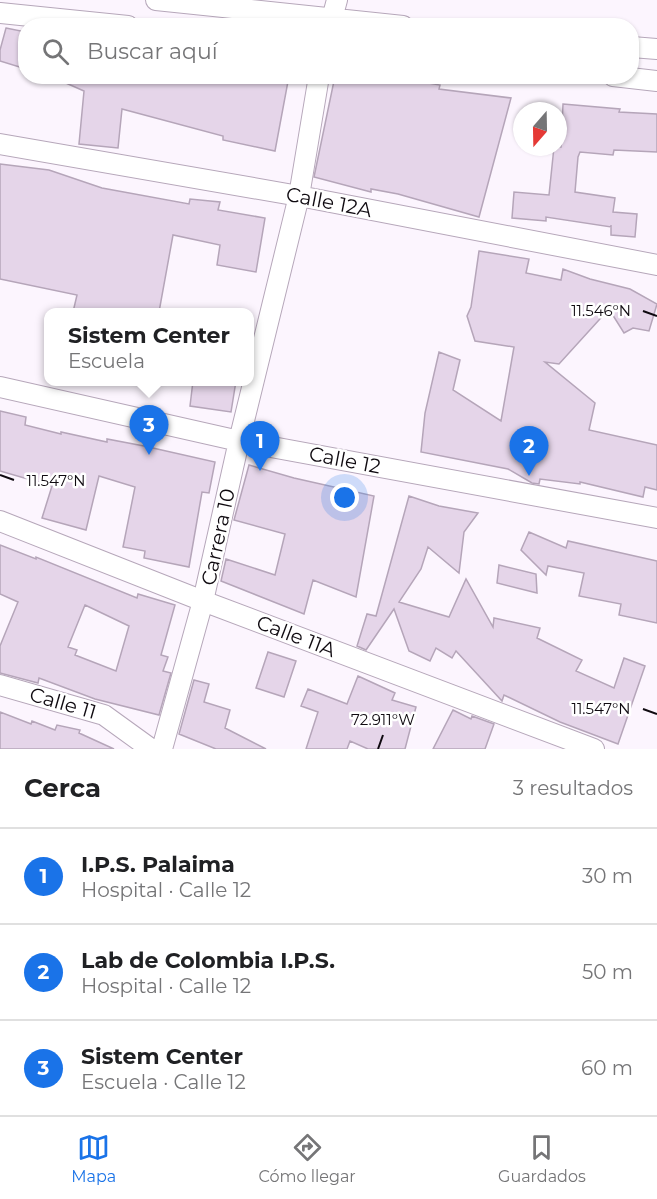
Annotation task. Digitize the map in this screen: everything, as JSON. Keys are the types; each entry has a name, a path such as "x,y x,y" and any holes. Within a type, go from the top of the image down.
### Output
{"street":[{"path":"156,0 298,18"},
{"path":"331,18 337,0"},
{"path":"0,13 49,18"},
{"path":"639,48 657,49"},
{"path":"639,79 657,81"},
{"name":"Carrera 10","path":"254,380 299,196 319,84"},
{"name":"Calle 12A","path":"0,144 299,196 657,265"},
{"name":"Carrera 10","path":"162,749 204,601 252,386"},
{"name":"Calle 12","path":"0,387 239,441 657,518"},
{"name":"Calle 11A","path":"0,521 594,749"},
{"name":"Calle 11","path":"0,685 104,715 151,749"}],"building":[{"path":"6,28 18,30 18,67 0,61 0,50"},
{"path":"68,84 288,84 275,151 223,140 223,136 122,109 118,148 79,144 84,91"},
{"path":"333,84 434,84 440,85 439,89 511,98 479,217 398,194 371,189 371,192 314,177"},
{"path":"567,104 620,109 619,112 657,114 657,152 614,150 613,155 580,152 578,157 575,192 615,198 613,212 637,214 635,237 611,235 611,227 546,217 546,221 512,218 514,192 549,195 553,156 567,156"},
{"path":"0,164 49,170 102,188 189,204 190,199 220,202 218,210 265,218 256,272 217,265 220,245 173,235 160,308 74,308 77,295 0,279"},
{"path":"479,251 529,259 526,273 561,280 563,269 590,279 630,289 657,304 649,331 633,328 624,333 609,309 559,364 545,362 595,403 589,430 657,445 657,490 645,487 643,497 580,482 580,484 540,479 539,484 532,483 508,469 421,452 425,413 439,352 460,360 453,390 501,421 514,347 475,341 467,316 471,307"},
{"path":"192,386 235,386 231,412 190,406"},
{"path":"0,411 26,417 25,425 61,434 61,432 107,442 107,439 215,462 209,493 202,492 189,567 144,558 145,551 123,547 135,487 99,476 86,530 42,518 52,486 0,471"},
{"path":"249,465 374,496 356,597 313,580 304,614 221,581 226,559 275,575 285,534 234,520"},
{"path":"409,496 439,506 478,513 464,532 459,573 428,547 421,569 399,602 449,617 466,579 493,627 494,618 540,628 537,638 582,660 576,671 614,688 624,658 645,666 618,744 560,722 504,695 502,701 456,651 452,658 436,648 430,661 409,651 394,609 366,650 357,646 367,614 376,616"},
{"path":"529,532 566,548 568,541 657,561 657,623 619,615 621,604 579,596 584,573 548,566 546,575 521,550"},
{"path":"0,545 137,598 138,594 175,605 161,655 168,657 163,671 171,673 159,715 95,699 39,678 38,683 0,673 0,646 18,602 0,594","holes":["85,605 129,626 116,671 75,655 77,650 68,647"]},
{"path":"499,565 536,574 537,593 497,583"},
{"path":"268,652 296,661 284,697 256,688"},
{"path":"358,676 395,693 392,700 416,707 405,749 368,749 350,741 347,749 306,749 318,712 301,706 308,689 347,704"},
{"path":"194,680 209,684 204,702 230,710 225,728 266,749 216,749 179,734"},
{"path":"453,710 471,719 472,716 494,724 485,749 433,749"},
{"path":"0,712 55,730 57,725 80,730 79,733 114,749 0,749"}],"place":[{"name":"Sistem Center","path":"149,455"},
{"name":"I.P.S. Palaima","path":"260,471"},
{"name":"Lab de Colombia I.P.S.","path":"529,476"}]}
